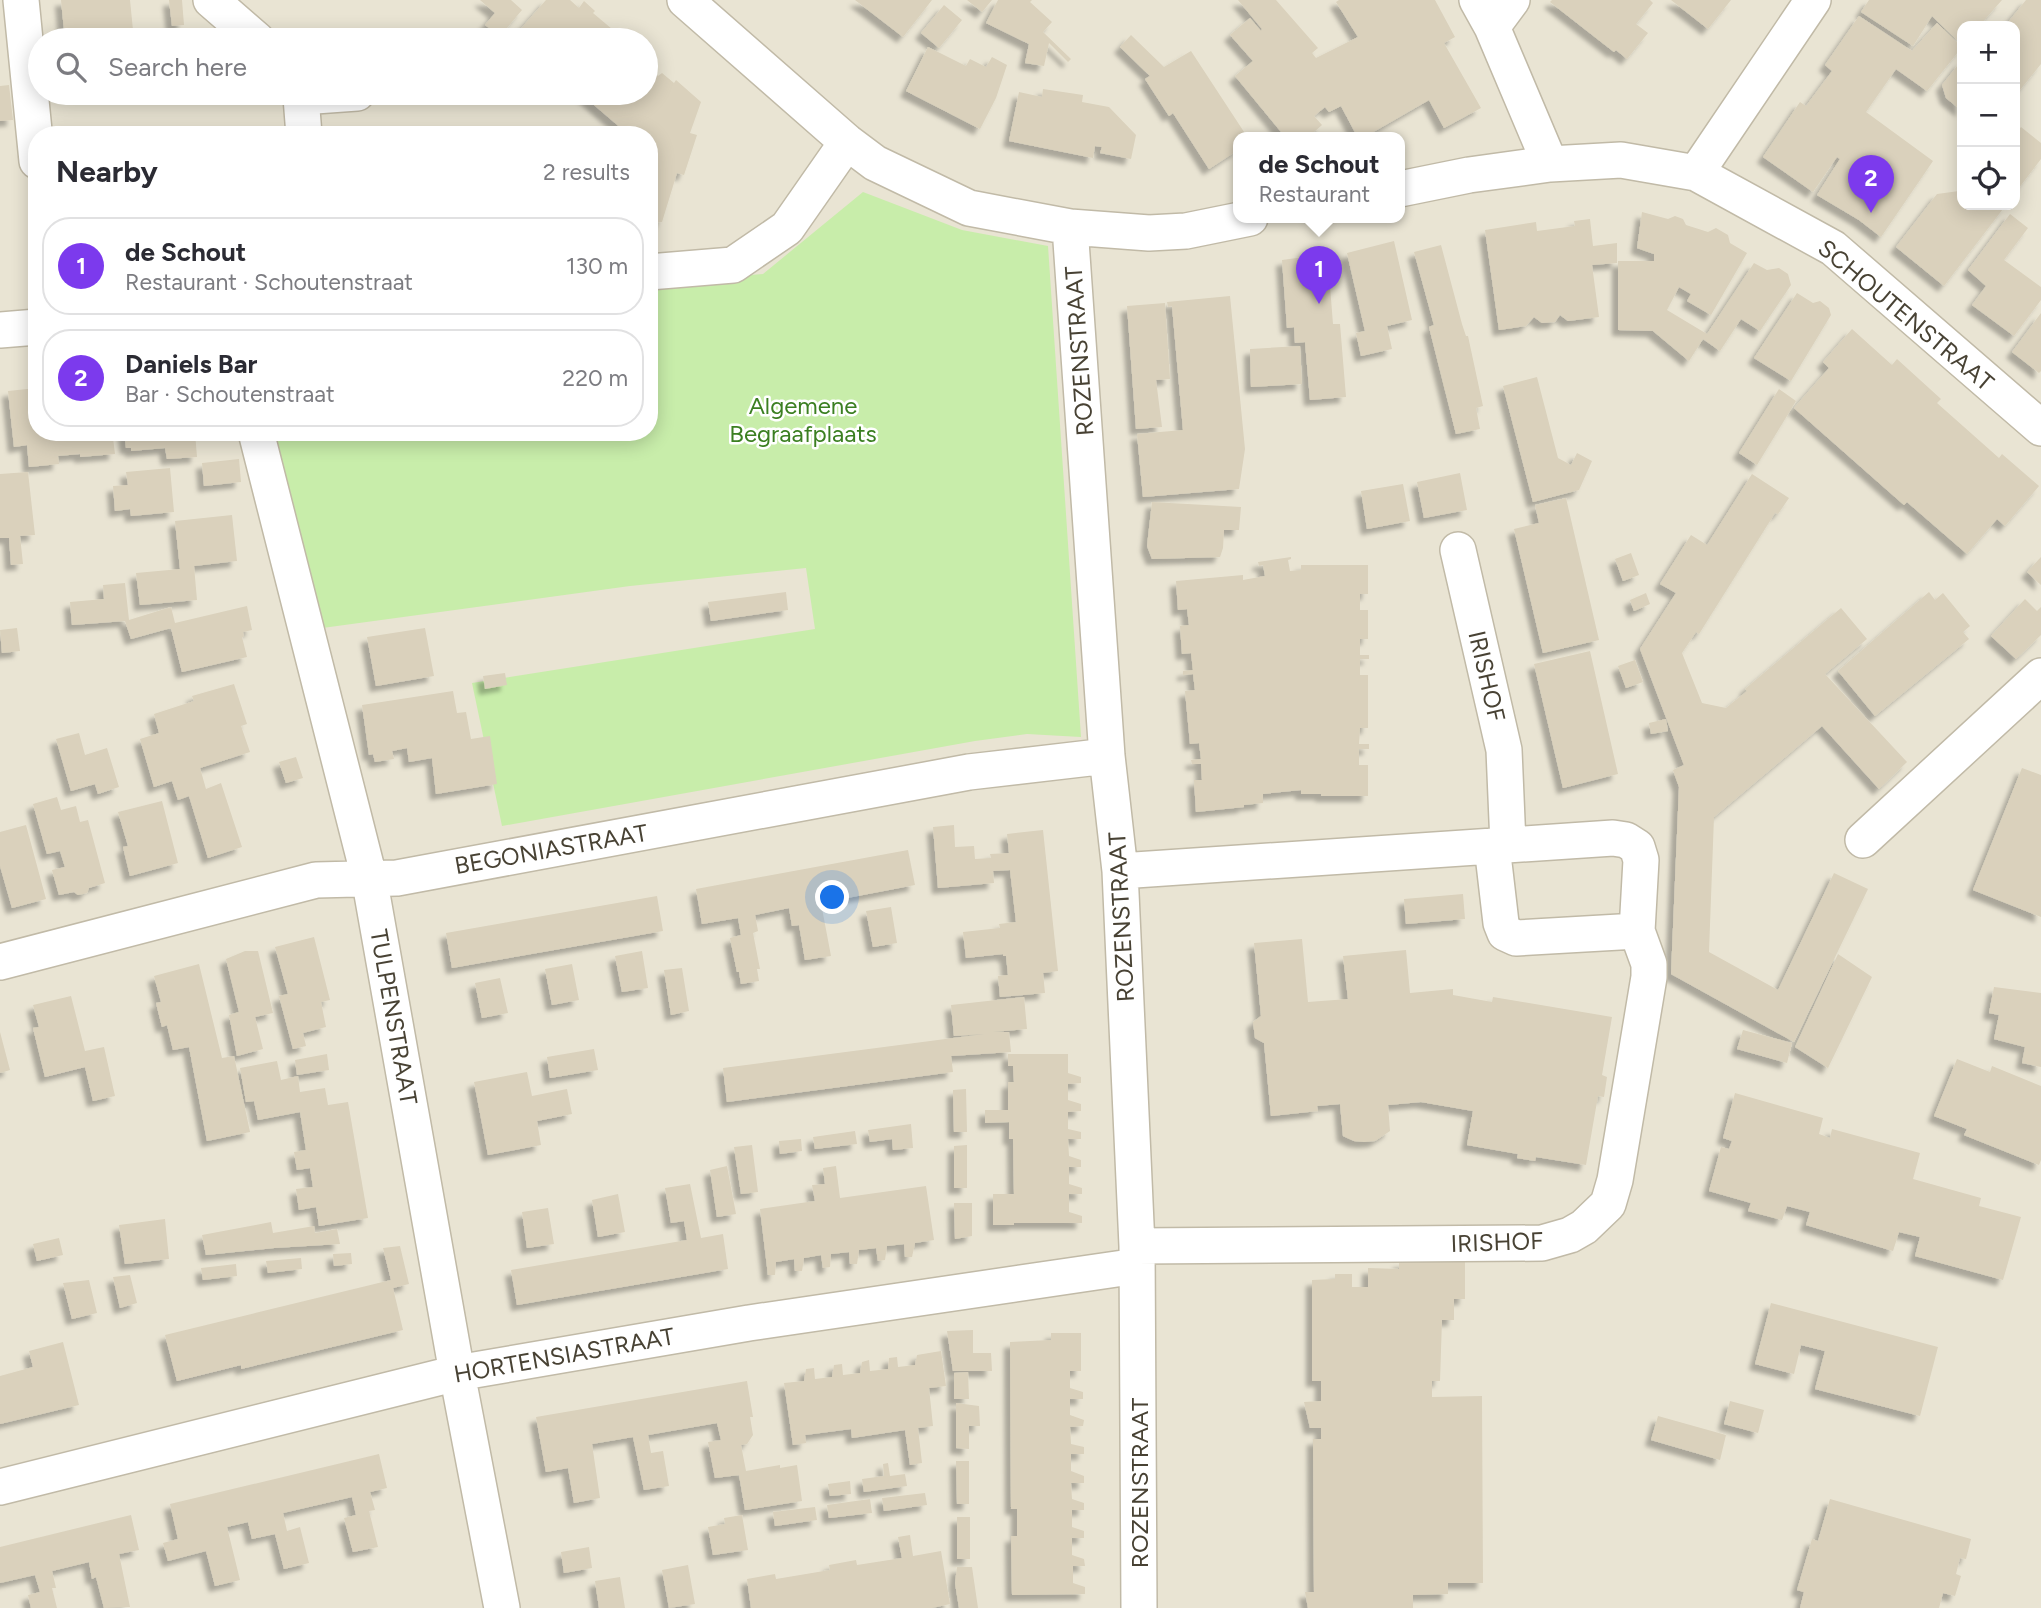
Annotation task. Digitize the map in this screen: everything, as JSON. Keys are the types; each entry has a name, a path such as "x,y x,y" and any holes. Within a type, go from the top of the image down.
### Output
{"street":[{"path":"21,0 28,70"},
{"path":"211,0 243,28"},
{"path":"685,0 847,142 875,163 969,208 1070,227 1149,233 1186,231 1233,221"},
{"path":"1696,173 1813,0"},
{"path":"1494,9 1550,164"},
{"path":"31,105 34,126"},
{"path":"301,105 303,126"},
{"path":"658,271 733,265 787,228 847,142"},
{"name":"SCHOUTENSTRAAT","path":"1405,188 1469,175 1550,164 1621,160 1696,173 1833,248 2041,428"},
{"name":"ROZENSTRAAT","path":"1070,227 1107,756 1120,871 1137,1256 1139,1608"},
{"path":"0,330 28,328"},
{"name":"TULPENSTRAAT","path":"258,441 369,877 457,1373 502,1608"},
{"name":"IRISHOF","path":"1458,550 1504,750 1500,845 1501,923 1505,933 1516,938 1637,931"},
{"path":"1863,840 2041,676"},
{"name":"BEGONIASTRAAT","path":"0,961 316,880 397,877 969,772 1107,756"},
{"name":"IRISHOF","path":"1120,871 1613,838 1626,840 1637,847 1641,860 1637,931 1645,947 1649,977 1615,1180 1608,1204 1584,1227 1570,1236 1542,1243 1137,1256"},
{"name":"HORTENSIASTRAAT","path":"0,1487 457,1373 1137,1256"}],"shaded area":[{"path":"0,0 2041,0 2041,1608 0,1608"}],"green space":[{"name":"Algemene Begraafplaats","path":"863,192 962,230 1048,246 1081,737 1027,734 975,741 502,826 472,683 815,629 806,568 630,586 315,629 274,441 658,441 658,282 763,274"}],"building":[{"path":"61,0 130,0 133,28 64,28"},
{"path":"169,0 182,0 184,25 172,26"},
{"path":"480,0 511,0 522,10 507,28 489,28 485,25 495,13"},
{"path":"546,0 570,0 579,8 584,1 611,28 522,28"},
{"path":"855,0 932,0 903,37"},
{"path":"967,0 992,0 982,12"},
{"path":"998,0 1032,0 1030,2 1052,22 1043,32 1071,59 1068,62 1049,43 1044,66 1025,63 1029,44 986,23"},
{"path":"1238,0 1276,0 1318,48 1312,53 1316,58 1358,37 1336,2 1339,0 1435,0 1455,37 1444,43 1481,108 1444,128 1429,100 1373,132 1355,132 1341,106 1329,112 1325,107 1314,116 1322,125 1314,132 1281,132 1235,76 1253,61 1230,35 1250,18 1261,31"},
{"path":"1650,0 1653,3 1636,24 1648,33 1627,59 1616,50 1614,52 1550,2"},
{"path":"1671,0 1731,0 1708,29"},
{"path":"1869,0 2002,0 1983,21 1957,21 1957,40 1932,16 1913,46 1861,12"},
{"path":"2026,0 2041,0 2041,64 2020,90 2020,21 2009,21"},
{"path":"944,5 962,20 939,48 921,33"},
{"path":"1859,16 1912,51 1937,23 1957,42 1957,53 1927,91 1896,69 1866,112 1933,161 1881,237 1859,220 1817,195 1840,159 1837,157 1813,192 1763,157 1800,102 1806,106 1832,71 1825,65"},
{"path":"1131,35 1164,67 1191,51 1244,132 1233,132 1233,153 1209,169 1173,113 1169,116 1145,79 1150,76 1120,47"},
{"path":"928,47 966,66 970,59 986,67 992,57 1007,65 996,98 980,129 906,91"},
{"path":"1957,66 1957,107 1946,98 1942,85"},
{"path":"662,73 674,83 676,80 701,102 690,133 697,135 684,175 677,173 662,222 658,222 658,126 618,126 594,105 658,105 658,76"},
{"path":"9,85 13,120 0,121 0,86"},
{"path":"1043,89 1083,95 1082,102 1109,107 1136,135 1131,159 1100,153 1102,147 1095,146 1093,158 1009,141 1019,92 1042,97"},
{"path":"2020,128 2041,143 2041,159 2020,186 2020,147"},
{"path":"1957,191 1957,210 2002,210 1944,286 1896,247 1937,194"},
{"path":"1642,212 1668,219 1675,216 1683,219 1686,225 1708,232 1716,228 1728,235 1730,243 1747,253 1711,315 1687,301 1691,294 1679,287 1667,310 1707,334 1754,263 1767,270 1779,268 1788,274 1791,285 1760,331 1741,319 1720,351 1703,339 1689,361 1653,331 1618,330 1618,261 1654,261 1654,254 1637,248"},
{"path":"2010,214 2028,228 2004,260 2041,287 2041,300 2014,336 1972,305 1986,286 1968,270"},
{"path":"1590,219 1593,246 1617,243 1617,263 1592,265 1599,317 1568,321 1560,315 1555,322 1542,323 1534,317 1526,326 1499,330 1485,230 1536,222 1537,231 1575,226 1574,221"},
{"path":"1394,241 1412,320 1387,326 1392,349 1361,356 1356,333 1365,331 1347,253"},
{"path":"1441,245 1462,324 1468,336 1483,406 1476,408 1480,429 1456,434 1429,327 1434,325 1414,252"},
{"path":"1327,248 1333,324 1340,324 1346,397 1310,400 1305,342 1295,343 1294,327 1287,328 1282,260 1304,257 1305,251"},
{"path":"1797,293 1813,303 1820,301 1829,308 1831,315 1791,381 1754,358"},
{"path":"1230,296 1245,449 1239,489 1143,497 1137,434 1183,430 1172,306 1168,307 1167,302"},
{"path":"1165,303 1170,379 1156,380 1162,427 1136,429 1127,306"},
{"path":"2041,313 2041,371 2039,373 2012,352"},
{"path":"1852,329 1892,365 1897,359 1941,399 1937,403 1999,458 2002,454 2039,486 2005,526 1997,519 1967,554 1907,502 1904,505 1794,408 1829,368 1823,362"},
{"path":"1300,346 1302,384 1251,387 1250,349"},
{"path":"1537,377 1558,458 1571,465 1577,453 1592,461 1579,490 1533,502 1503,386"},
{"path":"28,389 28,441 113,441 115,454 58,456 59,464 29,467 27,445 14,447 8,391"},
{"path":"1779,389 1796,401 1757,465 1739,453"},
{"path":"125,441 196,441 197,457 167,459 165,448 131,451 131,448 126,448"},
{"path":"239,459 241,482 204,486 202,463"},
{"path":"170,468 174,512 131,516 130,509 115,511 113,486 128,485 126,472"},
{"path":"28,472 35,535 20,536 23,564 11,565 9,538 0,538 0,474"},
{"path":"1460,473 1467,510 1424,518 1417,482"},
{"path":"1752,474 1789,498 1778,514 1775,513 1699,634 1696,632 1682,653 1702,703 1726,708 1841,608 1867,639 1825,674 1907,762 1879,789 1822,726 1714,817 1709,952 1778,990 1834,873 1868,889 1794,1042 1671,974 1679,787 1673,770 1684,765 1640,649 1676,593 1660,584 1691,535 1707,545"},
{"path":"1403,484 1410,521 1367,529 1361,491"},
{"path":"1566,498 1599,640 1543,653 1514,529 1539,523 1535,505"},
{"path":"1152,502 1241,507 1239,530 1224,530 1220,557 1152,559 1147,546"},
{"path":"232,515 237,561 194,566 197,600 140,605 136,573 180,569 175,521"},
{"path":"1631,553 1639,575 1623,581 1615,559"},
{"path":"1291,557 1288,560 1290,571 1301,570 1301,565 1368,565 1368,594 1360,594 1360,610 1368,610 1368,639 1360,639 1360,655 1369,655 1369,659 1360,659 1360,675 1368,675 1368,728 1360,728 1359,744 1369,744 1369,749 1359,749 1359,765 1368,765 1368,796 1321,796 1301,794 1301,790 1263,794 1263,803 1244,807 1196,812 1194,780 1202,780 1201,764 1192,764 1191,760 1201,759 1199,743 1190,744 1185,691 1195,690 1193,674 1183,675 1183,671 1193,670 1191,653 1182,654 1180,626 1189,625 1187,609 1178,610 1176,581 1243,575 1243,580 1265,576 1263,565 1259,566 1258,562"},
{"path":"2041,557 2041,585 2027,572"},
{"path":"125,583 129,620 171,607 175,623 247,606 252,630 243,632 242,637 247,657 182,672 171,628 131,639 125,621 72,625 70,602 104,599 103,585"},
{"path":"786,592 788,610 711,621 708,602"},
{"path":"1929,592 1935,600 1943,593 1970,626 1963,632 1969,639 1875,716 1838,671"},
{"path":"1646,593 1650,604 1634,611 1630,600"},
{"path":"2025,599 2037,611 2041,607 2041,635 2016,659 1991,636"},
{"path":"17,628 20,651 2,653 0,630"},
{"path":"425,628 434,676 376,686 367,637"},
{"path":"1590,651 1618,774 1563,788 1534,664"},
{"path":"1635,660 1643,682 1626,688 1618,666"},
{"path":"505,673 507,685 485,689 483,676"},
{"path":"234,684 247,724 241,726 250,752 200,768 206,789 221,783 242,847 208,858 189,796 178,800 172,781 154,787 140,739 159,733 154,714 194,701 192,696"},
{"path":"453,691 457,713 466,712 471,739 490,736 497,784 436,794 432,758 409,762 407,748 392,751 394,759 375,762 373,754 369,755 362,705"},
{"path":"1666,719 1668,731 1651,734 1649,723"},
{"path":"79,733 85,755 107,748 119,787 98,794 95,784 71,791 56,739"},
{"path":"296,757 303,778 286,783 279,762"},
{"path":"2022,768 2041,775 2041,917 1973,890"},
{"path":"57,797 61,810 76,806 80,822 88,820 105,883 89,888 87,893 59,895 52,870 65,867 60,851 47,854 33,804"},
{"path":"162,801 178,863 130,876 123,847 128,846 118,812"},
{"path":"26,825 46,899 12,908 0,866 0,832"},
{"path":"954,825 955,847 974,846 975,859 991,858 990,854 1009,853 1007,834 1043,830 1058,971 1043,973 1045,993 1000,997 998,976 1008,975 1006,956 1003,954 966,958 963,932 1000,928 999,924 1016,922 1010,870 993,871 994,883 938,888 933,827"},
{"path":"908,850 915,885 821,903 831,956 805,960 799,925 792,926 789,908 755,915 758,931 753,933 760,969 757,969 759,981 741,984 730,938 741,935 738,918 702,924 696,889"},
{"path":"1463,894 1465,919 1406,924 1404,899"},
{"path":"657,896 663,931 452,968 446,933"},
{"path":"891,907 897,943 873,947 866,911"},
{"path":"314,937 330,1000 321,1002 326,1027 303,1033 306,1046 293,1049 279,996 288,994 275,947"},
{"path":"1302,939 1308,1002 1348,999 1343,956 1406,950 1410,993 1453,989 1453,995 1492,1002 1493,997 1612,1017 1602,1075 1607,1077 1604,1097 1598,1096 1586,1165 1536,1157 1535,1161 1517,1158 1518,1154 1467,1145 1473,1111 1421,1102 1388,1105 1390,1131 1375,1141 1354,1141 1343,1136 1340,1104 1317,1106 1318,1111 1271,1116 1264,1043 1255,1038 1253,1022 1261,1016 1254,943"},
{"path":"245,951 258,951 273,1013 255,1017 263,1049 237,1056 229,1015 239,1012 226,959"},
{"path":"642,951 648,988 622,992 615,956"},
{"path":"1838,954 1872,977 1828,1068 1795,1047"},
{"path":"199,964 222,1058 234,1056 250,1132 207,1141 189,1047 173,1050 167,1025 162,1027 156,1003 161,1002 154,976"},
{"path":"572,964 579,1000 552,1005 545,969"},
{"path":"682,968 689,1011 671,1015 664,970"},
{"path":"500,978 508,1013 482,1018 475,983"},
{"path":"1994,987 2041,993 2041,1067 2022,1063 2025,1047 1994,1039 1999,1015 1989,1013"},
{"path":"71,996 85,1051 104,1047 115,1096 93,1101 85,1067 45,1077 33,1028 39,1027 33,1005"},
{"path":"1024,997 1027,1029 993,1032 1009,1032 1011,1052 951,1056 953,1072 727,1102 723,1068 984,1034 954,1036 951,1005"},
{"path":"1743,1030 1792,1043 1787,1063 1737,1049"},
{"path":"0,1032 10,1070 0,1073"},
{"path":"594,1049 598,1070 550,1078 547,1057"},
{"path":"327,1054 329,1070 297,1075 295,1060"},
{"path":"1008,1054 1068,1054 1068,1073 1081,1077 1081,1083 1068,1084 1068,1100 1081,1104 1081,1111 1068,1112 1068,1129 1081,1132 1081,1139 1068,1139 1069,1156 1081,1160 1081,1167 1069,1167 1069,1184 1082,1188 1082,1194 1069,1194 1069,1212 1082,1216 1082,1223 993,1225 993,1194 1014,1194 1013,1139 1009,1139 1009,1122 985,1123 985,1110 1008,1110 1008,1082 1014,1082 1013,1066 1008,1066"},
{"path":"1957,1059 1990,1072 1992,1066 2041,1086 2039,1165 1964,1135 1967,1129 1934,1116"},
{"path":"277,1061 281,1080 298,1076 300,1092 325,1088 328,1105 348,1102 368,1218 319,1226 316,1207 299,1210 296,1189 313,1187 310,1168 297,1170 294,1152 306,1150 300,1112 258,1120 254,1101 246,1102 240,1068"},
{"path":"527,1072 532,1096 567,1089 572,1114 537,1121 541,1145 488,1155 474,1082"},
{"path":"966,1089 967,1132 954,1132 953,1090"},
{"path":"1735,1093 1823,1118 1819,1134 1830,1138 1832,1129 1920,1153 1913,1179 1981,1198 1979,1206 2021,1217 2003,1280 1915,1256 1920,1237 1899,1232 1893,1251 1806,1225 1810,1212 1787,1206 1782,1220 1748,1211 1751,1203 1709,1191 1721,1147 1729,1149 1732,1141 1723,1138"},
{"path":"911,1124 913,1148 893,1150 892,1139 870,1142 868,1130"},
{"path":"855,1131 857,1144 815,1149 813,1137"},
{"path":"801,1139 802,1151 780,1154 779,1141"},
{"path":"752,1145 758,1192 741,1194 734,1147"},
{"path":"967,1145 967,1188 954,1188 954,1146"},
{"path":"727,1166 736,1214 717,1217 710,1170"},
{"path":"836,1166 840,1198 926,1186 934,1240 915,1243 912,1257 905,1257 904,1244 887,1246 885,1260 878,1261 876,1248 859,1250 857,1264 850,1264 849,1252 831,1254 830,1267 823,1268 821,1255 804,1258 802,1271 795,1271 794,1259 776,1262 775,1275 768,1275 760,1209 815,1201 812,1185 825,1184 823,1168"},
{"path":"690,1184 701,1238 723,1234 728,1269 517,1305 511,1270 687,1240 684,1221 671,1223 665,1188"},
{"path":"618,1194 625,1232 598,1237 592,1200"},
{"path":"954,1203 972,1203 972,1236 955,1239"},
{"path":"548,1208 554,1244 527,1248 522,1212"},
{"path":"165,1219 169,1259 125,1264 119,1225"},
{"path":"271,1222 273,1233 314,1226 315,1233 337,1229 340,1244 206,1255 202,1235"},
{"path":"59,1238 63,1255 37,1261 33,1244"},
{"path":"400,1246 409,1284 393,1288 403,1330 241,1369 241,1365 177,1381 165,1335 391,1280 383,1248"},
{"path":"351,1253 352,1264 334,1266 333,1254"},
{"path":"301,1258 302,1269 268,1273 266,1261"},
{"path":"1399,1262 1465,1262 1465,1299 1454,1299 1454,1320 1442,1320 1440,1381 1432,1381 1432,1397 1482,1396 1483,1583 1448,1583 1448,1594 1413,1595 1413,1608 1308,1608 1305,1592 1314,1592 1313,1439 1321,1439 1321,1428 1310,1428 1304,1402 1321,1401 1321,1381 1312,1381 1312,1280 1335,1279 1335,1274 1352,1274 1352,1287 1368,1287 1368,1268 1399,1269"},
{"path":"236,1264 237,1276 203,1280 201,1268"},
{"path":"130,1275 137,1303 120,1308 113,1277"},
{"path":"89,1280 97,1313 72,1319 63,1283"},
{"path":"1771,1303 1938,1347 1920,1416 1815,1389 1825,1351 1801,1345 1794,1374 1755,1364"},
{"path":"973,1330 973,1353 991,1353 992,1371 953,1371 947,1331"},
{"path":"1051,1333 1081,1333 1081,1371 1070,1371 1070,1388 1083,1392 1083,1399 1070,1399 1070,1415 1084,1420 1083,1426 1070,1427 1071,1444 1084,1447 1084,1454 1071,1454 1071,1471 1084,1476 1084,1483 1071,1483 1072,1499 1084,1503 1084,1510 1072,1510 1072,1527 1084,1531 1084,1538 1072,1538 1072,1555 1084,1559 1085,1566 1073,1566 1073,1583 1085,1587 1085,1594 1012,1595 1011,1536 1017,1536 1017,1509 1011,1509 1010,1342 1051,1340"},
{"path":"63,1342 79,1405 0,1424 0,1376 33,1367 29,1351"},
{"path":"941,1351 946,1386 929,1388 933,1426 918,1428 922,1463 910,1465 905,1430 852,1438 851,1429 805,1435 806,1443 793,1445 784,1383 804,1381 806,1369 814,1368 815,1379 832,1377 834,1365 842,1364 843,1375 860,1373 862,1362 869,1360 870,1371 888,1369 889,1358 897,1357 898,1367 915,1365 917,1355"},
{"path":"968,1372 969,1399 954,1399 954,1373"},
{"path":"747,1381 753,1435 747,1444 741,1445 746,1471 797,1465 802,1501 745,1510 739,1475 715,1478 708,1442 721,1440 717,1423 648,1435 651,1453 663,1451 669,1486 644,1490 633,1437 592,1444 600,1498 574,1503 568,1468 546,1472 536,1417"},
{"path":"1730,1401 1764,1410 1758,1433 1724,1424"},
{"path":"956,1403 979,1406 980,1426 969,1426 969,1449 956,1448"},
{"path":"1658,1416 1726,1435 1720,1460 1651,1440"},
{"path":"379,1454 387,1488 370,1492 375,1510 369,1511 378,1547 353,1552 344,1518 356,1515 352,1497 283,1513 287,1531 300,1527 309,1563 284,1569 275,1534 252,1539 248,1522 227,1527 240,1580 215,1586 206,1551 168,1561 163,1543 178,1539 170,1504"},
{"path":"956,1461 969,1461 969,1504 957,1504"},
{"path":"888,1463 890,1476 905,1474 907,1486 864,1492 862,1479 884,1476 883,1464"},
{"path":"850,1481 851,1494 830,1496 828,1484"},
{"path":"925,1493 927,1505 884,1511 882,1498"},
{"path":"870,1499 872,1513 829,1518 827,1505"},
{"path":"1830,1499 1971,1539 1966,1559 1960,1558 1956,1574 1961,1576 1955,1596 1943,1593 1939,1608 1800,1608 1804,1592 1797,1590 1812,1539 1818,1541"},
{"path":"815,1507 817,1520 775,1526 773,1512"},
{"path":"131,1515 139,1550 119,1554 130,1607 104,1608 96,1577 92,1579 89,1562 52,1571 56,1588 52,1588 57,1608 31,1608 28,1595 40,1592 35,1575 0,1583 0,1547"},
{"path":"742,1515 748,1550 713,1555 708,1527 725,1524 724,1518"},
{"path":"957,1517 970,1517 970,1559 957,1559"},
{"path":"910,1535 913,1556 941,1551 950,1604 932,1608 751,1608 747,1579 775,1574 776,1579 830,1570 829,1565 856,1560 857,1565 902,1558 898,1537"},
{"path":"589,1547 592,1568 564,1573 561,1552"},
{"path":"688,1565 695,1604 669,1608 662,1570"},
{"path":"957,1567 972,1567 978,1608 959,1608 955,1583"},
{"path":"620,1577 625,1608 599,1608 595,1581"}],"place":[{"name":"Daniels Bar","path":"1871,213"},
{"name":"de Schout","path":"1319,304"}]}
